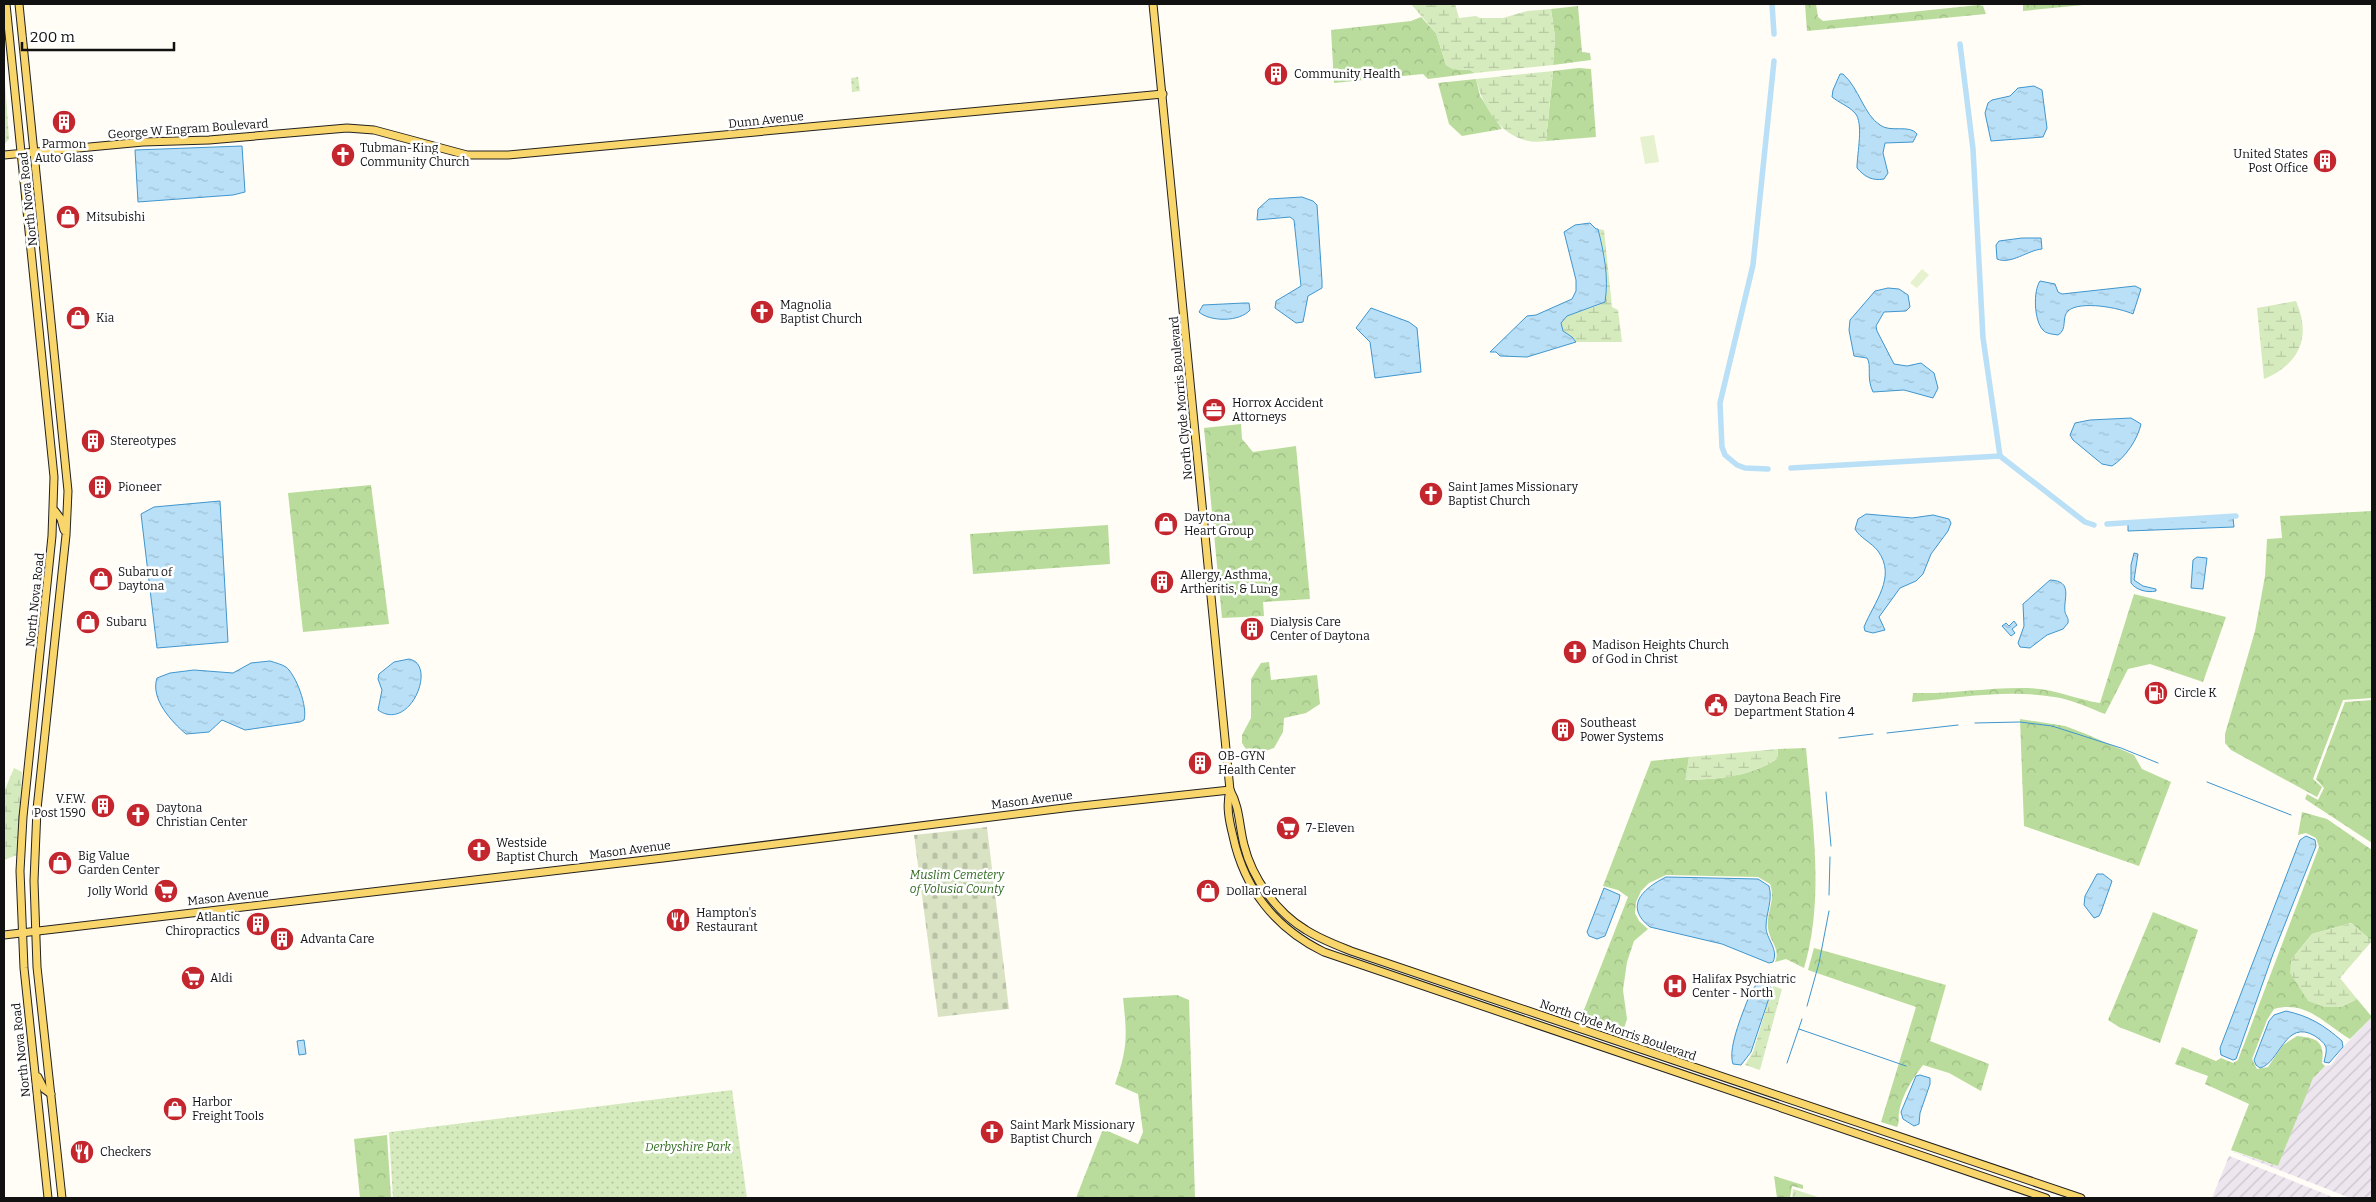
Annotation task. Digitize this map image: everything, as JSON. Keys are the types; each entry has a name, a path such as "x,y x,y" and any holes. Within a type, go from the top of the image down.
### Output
{"main road":[{"name":"North Nova Road","path":"6,4 55,491 22,840 22,933 48,1198"},
{"name":"North Nova Road","path":"19,4 66,463 68,510 37,809 34,881 35,931 62,1198"},
{"name":"North Clyde Morris Boulevard","path":"1153,4 1164,94 1230,790 1227,802 1236,853 1249,882 1265,907 1296,936 1324,952 2046,1198"},
{"name":"Dunn Avenue","path":"374,130 467,155 508,155 1164,94"},
{"name":"George W Engram Boulevard","path":"4,155 144,142 209,140 347,128 374,130"},
{"path":"55,491 68,510"},
{"path":"54,511 61,519 66,535"},
{"name":"North Clyde Morris Boulevard","path":"1230,790 1236,801 1248,861 1273,900 1304,930 1351,951 2081,1198"},
{"name":"Mason Avenue","path":"4,934 1072,807 1230,790"},
{"path":"1265,907 1273,900"},
{"path":"35,1072 44,1089 51,1094"}],"shaded area":[{"path":"2372,1017 2372,1198 2350,1198 2231,1151 2278,1166 2313,1077 2325,1066 2331,1065 2345,1045"},
{"path":"2229,1156 2283,1177 2335,1198 2212,1198"}],"green space":[{"path":"1411,4 1455,4 1459,18 1476,16 1480,18 1503,18 1527,11 1551,9 1555,37 1553,65 1475,73 1470,70 1453,69 1446,65 1436,33"},
{"path":"1805,4 1816,4 1818,17 1823,21 1979,5 1983,6 1986,14 1807,31"},
{"path":"2023,4 2093,4 2023,11"},
{"path":"1578,6 1582,52 1590,53 1591,60 1553,65 1555,37 1551,9"},
{"path":"1421,17 1436,33 1446,65 1453,69 1470,70 1475,73 1428,79 1423,74 1334,83 1331,30 1411,21"},
{"path":"4,67 9,139 4,145"},
{"path":"1579,68 1591,69 1596,137 1546,141 1553,71"},
{"path":"1553,71 1546,141 1520,139 1509,133 1500,125 1485,104 1476,79"},
{"path":"858,77 860,91 852,92 851,78"},
{"path":"1476,79 1480,96 1502,129 1462,136 1449,124 1438,83"},
{"path":"1654,135 1659,162 1645,164 1640,137"},
{"path":"1598,229 1604,230 1612,307 1618,310 1622,342 1576,342 1563,331 1561,323 1567,316 1599,305 1607,290 1605,258"},
{"path":"1922,269 1929,275 1917,288 1910,283"},
{"path":"2296,301 2303,327 2299,348 2286,366 2264,379 2257,308"},
{"path":"1241,424 1242,439 1253,452 1296,446 1310,599 1263,602 1264,616 1222,618 1204,428"},
{"path":"371,485 389,624 303,632 288,493"},
{"path":"2372,511 2372,698 2343,700 2313,779 2322,787 2317,797 2231,750 2225,743 2225,734 2255,631 2265,576 2267,539 2282,538 2280,516"},
{"path":"1108,525 1110,564 973,574 970,534"},
{"path":"2134,594 2226,617 2203,682 2150,664 2128,669 2105,714 2067,700 2036,695 1983,695 1912,702 1913,693 2028,688 2048,690 2100,703"},
{"path":"1269,662 1271,680 1317,675 1320,704 1306,713 1284,718 1283,732 1274,748 1265,751 1247,751 1242,743 1242,735 1251,718 1251,679 1261,663"},
{"path":"2372,700 2372,843 2305,799 2307,794 2318,800 2324,788 2316,779 2345,702"},
{"path":"2020,719 2065,726 2086,734 2134,755 2142,769 2171,782 2139,866 2024,826"},
{"path":"1806,748 1814,831 1815,887 1814,914 1804,968 1786,959 1775,962 1777,953 1768,928 1772,896 1770,884 1758,877 1666,875 1649,883 1641,891 1636,902 1635,913 1639,921 1648,929 1634,941 1627,962 1623,990 1627,1019 1622,1034 1580,1020 1628,897 1618,890 1603,886 1651,761 1689,757 1686,780 1710,779 1733,776 1755,770 1777,759 1778,749"},
{"path":"1778,749 1777,759 1755,770 1721,778 1685,780 1689,757"},
{"path":"14,768 22,772 17,855 4,860 4,792"},
{"path":"2302,812 2327,819 2372,850 2372,941 2351,923 2312,934 2291,960 2341,1007 2357,999 2372,1017 2350,1039 2315,1015 2296,1008 2274,1009 2267,1020 2252,1059 2257,1069 2268,1067 2283,1045 2297,1036 2310,1038 2321,1045 2322,1063 2325,1066 2313,1078 2278,1166 2231,1150 2249,1104 2205,1084 2208,1076 2175,1064 2182,1047 2216,1061 2221,1058 2233,1063 2238,1060 2319,847 2316,838 2306,833 2298,835"},
{"name":"Muslim Cemetery of Volusia County","path":"987,827 1009,1009 938,1017 914,835"},
{"path":"2153,912 2198,930 2160,1043 2119,1027 2108,1020"},
{"path":"2351,923 2372,941 2340,978 2357,999 2341,1007 2324,1007 2308,1001 2290,973 2291,960 2312,934"},
{"path":"1814,948 1946,985 1930,1041 1989,1064 1981,1091 1949,1073 1923,1065 1905,1093 1897,1127 1881,1122 1916,1007 1808,970"},
{"path":"1773,986 1782,989 1760,1070 1745,1065 1753,1052"},
{"path":"1177,995 1189,1000 1195,1198 1076,1198 1103,1129 1138,1144 1143,1132 1138,1094 1115,1084 1122,1061 1125,1041 1123,998"},
{"name":"Derbyshire Park","path":"732,1090 747,1198 393,1198 389,1132"},
{"path":"387,1135 391,1198 360,1198 354,1139"},
{"path":"1774,1176 1803,1185 1803,1189 1792,1186 1790,1198 1777,1198"},
{"path":"1793,1189 1821,1198 1792,1198"}],"water":[{"path":"1840,74 1843,74 1849,80 1874,121 1884,127 1910,130 1917,134 1913,142 1885,143 1883,153 1888,173 1884,179 1869,178 1857,168 1860,131 1858,118 1853,111 1832,97"},
{"path":"2034,86 2042,90 2047,128 2043,137 1991,141 1985,113 1988,103 1992,100 2010,96 2018,88"},
{"path":"242,146 245,192 233,195 138,202 135,150"},
{"path":"1302,197 1313,201 1317,205 1322,288 1308,296 1303,322 1296,323 1275,308 1276,301 1301,286 1294,220 1290,217 1257,220 1258,209 1269,199"},
{"path":"1590,223 1598,229 1604,256 1606,274 1605,302 1567,316 1561,323 1563,331 1576,342 1527,357 1500,356 1496,352 1490,352 1527,316 1536,315 1572,299 1576,291 1576,280 1564,232 1575,225"},
{"path":"2041,238 2042,249 2014,259 1997,259 1996,245 1999,241"},
{"path":"2040,281 2055,284 2058,292 2062,294 2135,286 2141,289 2133,314 2119,309 2100,306 2081,306 2068,311 2063,330 2058,335 2044,331 2038,320 2036,292"},
{"path":"1888,288 1899,289 1908,295 1910,307 1906,311 1884,312 1876,326 1877,331 1894,364 1907,366 1921,363 1934,373 1938,388 1933,398 1904,390 1873,392 1867,358 1854,356 1849,330 1850,320 1875,291"},
{"path":"1249,303 1250,310 1232,319 1210,318 1199,312 1203,305"},
{"path":"1371,308 1409,322 1417,328 1421,372 1375,378 1370,342 1356,328"},
{"path":"2131,418 2141,424 2139,430 2134,442 2126,453 2112,466 2102,464 2073,440 2070,435 2075,423 2090,420"},
{"path":"220,501 228,642 157,648 141,514 154,507"},
{"path":"1866,514 1912,518 1933,515 1949,519 1951,523 1948,531 1931,554 1923,574 1916,581 1900,588 1879,617 1885,630 1873,633 1865,631 1864,627 1882,589 1885,580 1885,570 1878,551 1855,529 1858,519"},
{"path":"2233,518 2234,527 2128,531 2128,523"},
{"path":"2134,553 2138,554 2134,580 2143,586 2156,589 2156,591 2142,590 2131,583 2131,565"},
{"path":"2197,557 2207,558 2203,589 2191,588 2193,560"},
{"path":"2050,580 2057,581 2065,587 2065,612 2068,623 2063,629 2047,635 2030,648 2020,647 2018,643 2024,626 2023,604"},
{"path":"2014,621 2017,625 2012,629 2015,633 2011,636 2002,626 2006,623 2009,626"},
{"path":"409,659 417,664 421,672 416,695 410,705 400,712 390,715 378,710 382,690 378,679 379,674 394,662"},
{"path":"270,661 286,667 294,677 303,700 304,720 245,730 222,720 209,732 186,734 169,717 159,702 156,686 157,678 170,673 194,670 233,673 251,663"},
{"path":"2306,836 2315,840 2316,846 2273,954 2236,1059 2233,1060 2221,1055 2220,1048 2300,840"},
{"path":"2097,874 2103,874 2112,881 2101,912 2099,916 2094,918 2084,905 2085,896"},
{"path":"1666,877 1758,879 1769,886 1770,896 1766,927 1774,953 1773,962 1769,963 1722,944 1650,927 1642,919 1637,905 1644,892 1650,886"},
{"path":"1604,888 1620,895 1605,936 1597,939 1589,936 1587,932"},
{"path":"1757,984 1769,985 1772,989 1751,1052 1741,1065 1733,1064 1732,1048 1737,1028 1751,991"},
{"path":"2286,1011 2316,1022 2342,1041 2343,1047 2329,1063 2324,1062 2326,1047 2324,1044 2315,1036 2305,1032 2297,1033 2290,1037 2267,1064 2260,1068 2256,1065 2254,1060 2269,1021 2274,1015"},
{"path":"304,1040 306,1054 299,1055 297,1041"},
{"path":"1920,1075 1930,1078 1930,1084 1920,1113 1919,1124 1914,1126 1903,1119 1901,1112 1916,1076"}],"waterway":[{"path":"1772,4 1774,34"},
{"path":"1960,44 1973,149 1983,338 2000,456"},
{"path":"1768,469 1745,468 1737,465 1725,455 1722,447 1720,403 1753,265 1774,61"},
{"path":"1791,468 2000,456 2085,522 2094,525"},
{"path":"2107,524 2236,516"},
{"path":"1975,723 2020,722 2052,726 2121,748 2158,763"},
{"path":"1887,733 1958,725"},
{"path":"1839,738 1873,734"},
{"path":"2207,782 2291,815"},
{"path":"1826,792 1831,846"},
{"path":"1829,895 1830,857"},
{"path":"1807,1006 1819,963 1829,911"},
{"path":"1787,1063 1802,1019"},
{"path":"1799,1029 1906,1066"}],"place":[{"name":"Community Health","path":"1276,74"},
{"name":"Parmon Auto Glass","path":"64,122"},
{"name":"Tubman-King Community Church","path":"343,155"},
{"name":"United States Post Office","path":"2325,161"},
{"name":"Mitsubishi","path":"68,217"},
{"name":"Magnolia Baptist Church","path":"762,312"},
{"name":"Kia","path":"78,318"},
{"name":"Horrox Accident Attorneys","path":"1214,410"},
{"name":"Stereotypes","path":"93,441"},
{"name":"Pioneer","path":"100,487"},
{"name":"Saint James Missionary Baptist Church","path":"1431,494"},
{"name":"Daytona Heart Group","path":"1166,524"},
{"name":"Subaru of Daytona","path":"101,579"},
{"name":"Allergy, Asthma, Artheritis, & Lung","path":"1162,582"},
{"name":"Subaru","path":"88,622"},
{"name":"Dialysis Care Center of Daytona","path":"1252,629"},
{"name":"Madison Heights Church of God in Christ","path":"1575,652"},
{"name":"Circle K","path":"2156,693"},
{"name":"Daytona Beach Fire Department Station 4","path":"1716,705"},
{"name":"Southeast Power Systems","path":"1563,730"},
{"name":"OB-GYN Health Center","path":"1200,763"},
{"name":"V.F.W. Post 1590","path":"103,806"},
{"name":"Daytona Christian Center","path":"138,815"},
{"name":"7-Eleven","path":"1288,828"},
{"name":"Westside Baptist Church","path":"479,850"},
{"name":"Big Value Garden Center","path":"60,863"},
{"name":"Jolly World","path":"166,891"},
{"name":"Dollar General","path":"1208,891"},
{"name":"Hampton's Restaurant","path":"678,920"},
{"name":"Atlantic Chiropractics","path":"258,924"},
{"name":"Advanta Care","path":"282,939"},
{"name":"Aldi","path":"193,978"},
{"name":"Halifax Psychiatric Center - North","path":"1675,986"},
{"name":"Harbor Freight Tools","path":"175,1109"},
{"name":"Saint Mark Missionary Baptist Church","path":"992,1132"},
{"name":"Checkers","path":"82,1152"}]}
